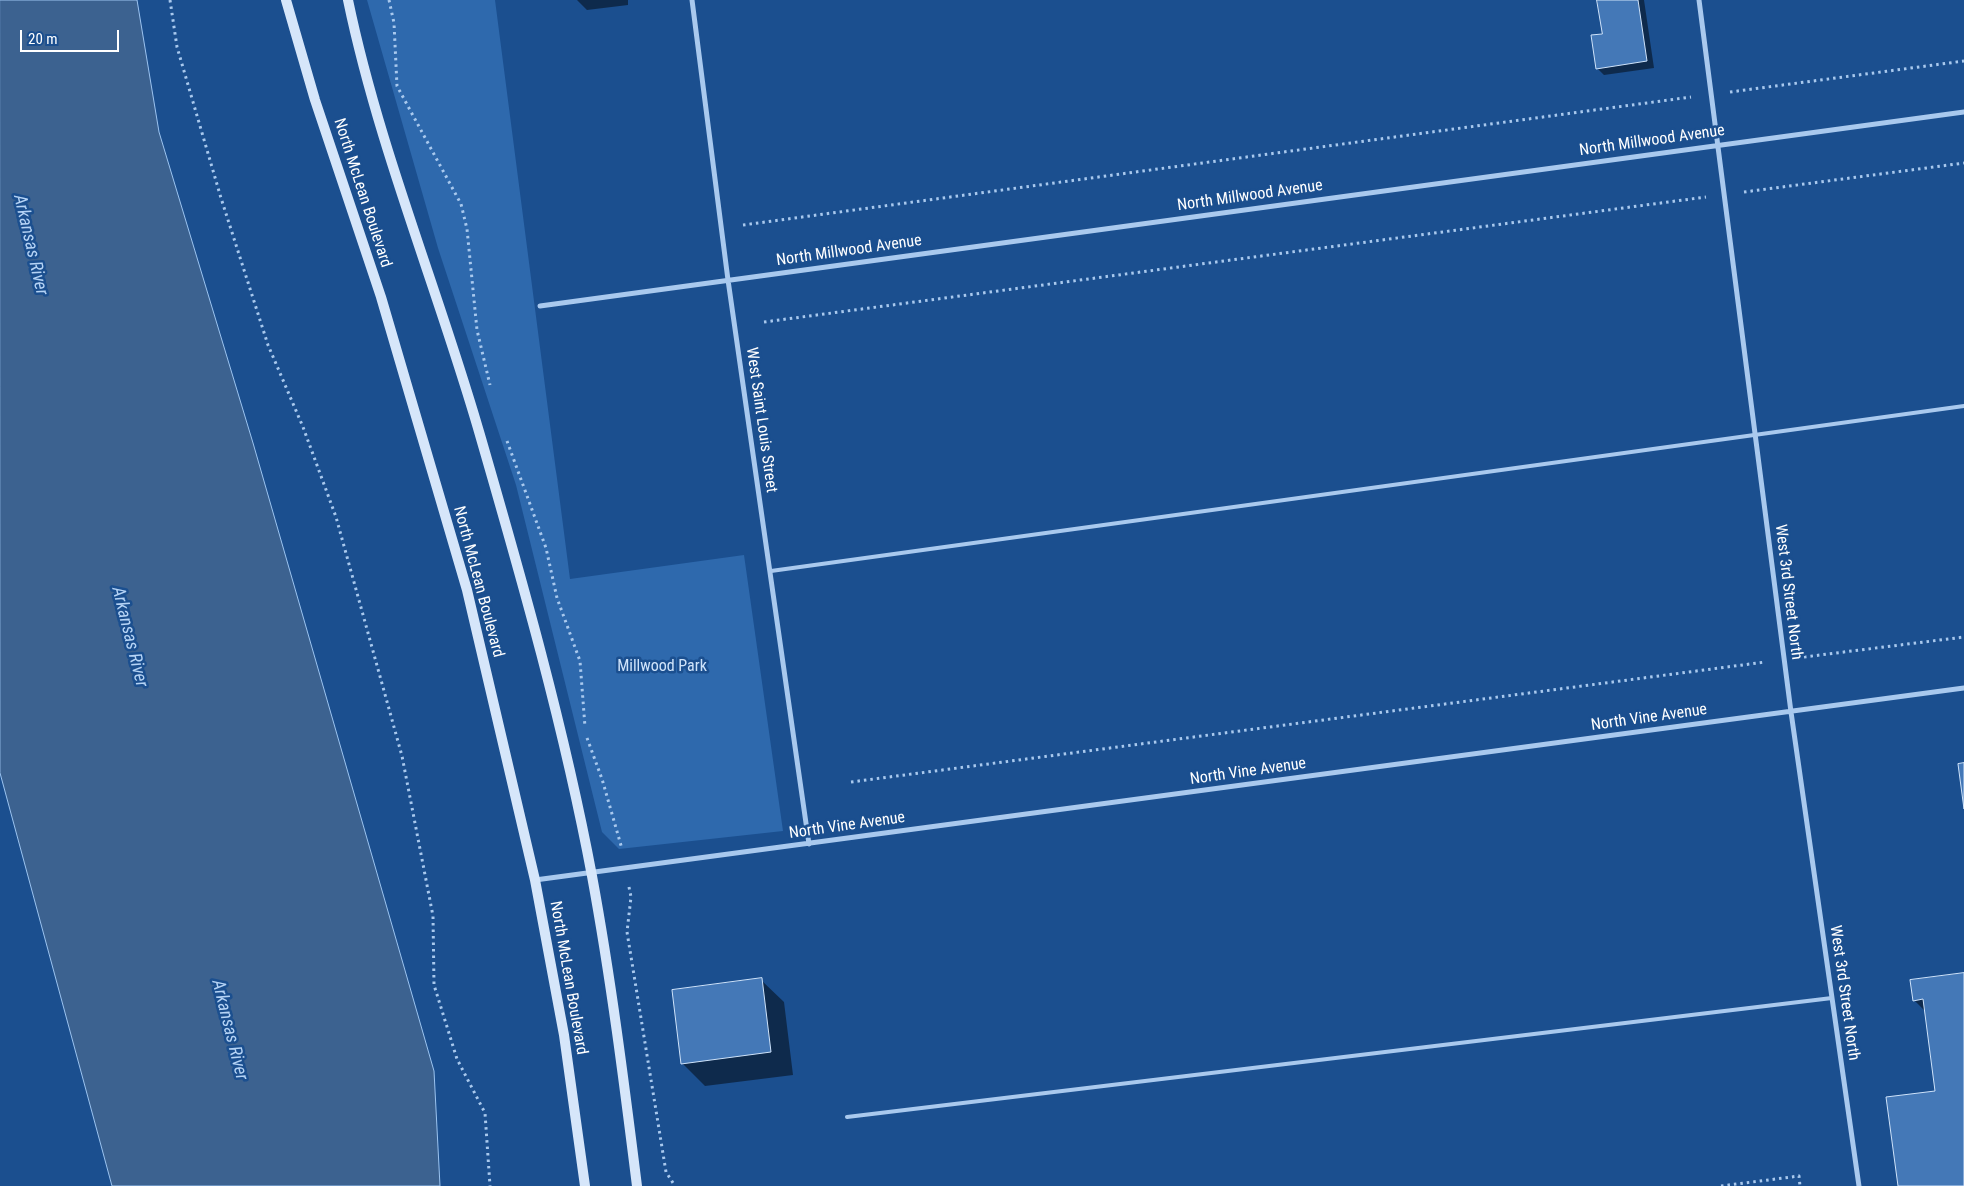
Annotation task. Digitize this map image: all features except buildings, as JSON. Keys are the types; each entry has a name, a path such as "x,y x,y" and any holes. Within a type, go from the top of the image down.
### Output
{"main road":[{"name":"North McLean Boulevard","path":"286,0 315,100 381,297 467,590 535,880 564,1036 585,1186"},
{"path":"348,0 360,58 395,174 479,432 545,668 591,872 624,1078 637,1186"}],"street":[{"name":"West Saint Louis Street","path":"692,0 728,280 809,844"},
{"name":"West 3rd Street North","path":"1699,0 1792,712 1859,1186"},
{"name":"North Millwood Avenue","path":"540,306 1964,112"},
{"name":"North Vine Avenue","path":"535,880 1964,688"}],"lane":[{"path":"771,571 1964,406"},
{"path":"847,1116 1832,998"}],"path":[{"path":"170,0 177,47 221,198 268,345 303,427 336,517 402,756 433,916 434,985 457,1059 485,1113 490,1186"},
{"path":"743,225 1964,61"},
{"path":"764,322 1964,163"},
{"path":"851,782 1964,637"},
{"path":"1721,1186 1799,1176 1800,1186"}],"green space":[{"name":"Millwood Park","path":"367,0 495,0 570,579 744,555 783,831 619,849 602,832 516,485 438,248"}],"water":[{"name":"Arkansas River","path":"0,0 137,0 159,132 253,443 434,1071 440,1186 112,1186 0,773"}]}
